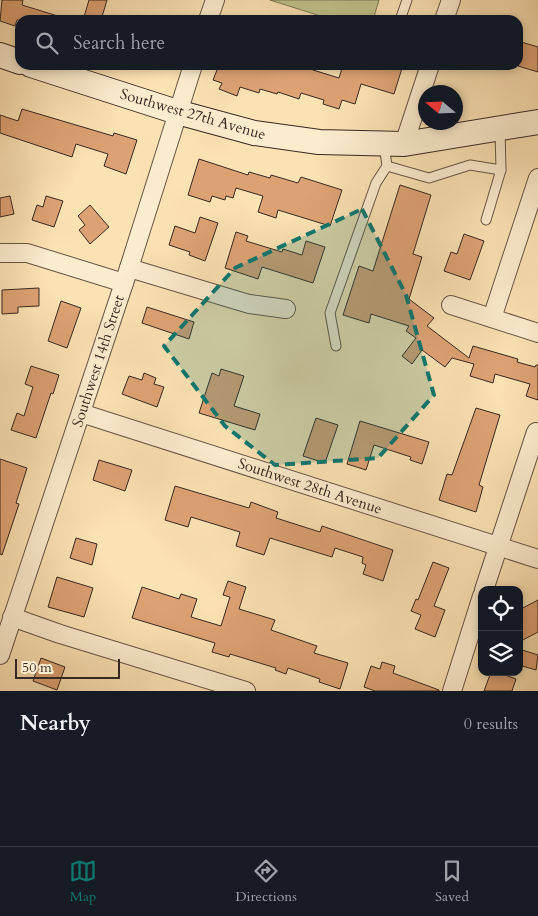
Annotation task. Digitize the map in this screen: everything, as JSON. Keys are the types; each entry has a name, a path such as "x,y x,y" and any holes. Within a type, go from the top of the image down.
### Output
{"street":[{"path":"210,15 215,0"},
{"path":"446,15 451,0"},
{"path":"0,55 15,60"},
{"name":"Southwest 27th Avenue","path":"47,70 177,112 254,133 392,151 500,128 538,122"},
{"name":"Southwest 14th Street","path":"0,655 81,413 191,70"},
{"path":"392,151 428,70"},
{"path":"492,318 538,178"},
{"path":"0,253 27,253 249,304 286,309"},
{"path":"451,305 538,333"},
{"name":"Southwest 28th Avenue","path":"81,413 538,559"},
{"path":"485,586 536,432"},
{"path":"452,691 478,609"},
{"path":"12,617 60,634 246,691"}],"lane":[{"path":"402,15 407,0"},
{"path":"486,220 500,170 500,128"},
{"path":"336,346 330,313 376,183 392,151 429,178 470,165 500,170"}],"highlighted area":[{"path":"362,209 406,295 434,395 378,458 275,465 225,426 164,346 235,268"}],"green space":[{"path":"270,0 379,0 374,15 317,15"}],"building":[{"path":"2,0 23,0 22,5 54,15 15,15 15,26 0,21"},
{"path":"89,0 107,0 102,15 85,15"},
{"path":"523,42 538,47 538,72 523,68"},
{"path":"217,70 313,70 339,78 341,70 401,70 394,94 361,84 355,104 342,100 339,109 323,104 324,100 301,93 299,99 278,92 277,94 260,89 259,93 240,87 237,96 219,89 222,83 213,80"},
{"path":"22,109 113,136 114,133 137,140 126,174 104,166 108,154 76,144 72,157 0,133 0,115 18,121"},
{"path":"199,159 248,175 249,172 270,178 271,175 298,183 301,177 342,190 330,226 278,210 276,218 258,212 263,196 236,188 233,198 226,196 225,200 212,196 210,202 188,195"},
{"path":"400,185 431,195 413,254 422,257 409,299 434,318 427,326 469,358 473,346 518,359 517,362 535,367 538,365 538,400 526,396 530,384 495,374 493,383 470,376 474,364 452,358 445,367 422,350 412,364 402,356 416,338 406,331 409,326 371,314 369,323 343,315 359,266 373,271"},
{"path":"10,196 14,214 0,217 0,198"},
{"path":"46,196 63,201 54,227 32,220 37,205 43,207"},
{"path":"90,205 109,227 90,244 79,230 85,225 78,216"},
{"path":"200,217 218,223 205,261 189,255 190,252 169,245 175,226 195,233"},
{"path":"236,232 248,236 246,241 282,252 283,249 302,255 306,241 325,247 313,283 262,267 258,279 225,268"},
{"path":"464,234 484,241 470,280 444,271 451,252 457,254"},
{"path":"39,288 39,306 18,307 18,313 2,314 2,290"},
{"path":"61,301 81,308 67,348 48,341"},
{"path":"147,307 194,322 189,339 142,323"},
{"path":"31,366 59,375 36,438 11,430 17,413 24,416 33,387 25,384"},
{"path":"221,369 244,376 234,406 260,414 255,430 199,413 212,373 219,376"},
{"path":"144,373 156,378 154,384 164,387 157,407 122,394 129,376 142,380"},
{"path":"476,408 500,415 479,485 483,487 476,512 439,500 447,474 452,475"},
{"path":"316,418 338,425 325,463 303,456"},
{"path":"360,421 429,442 422,464 410,460 411,457 374,445 366,470 347,464"},
{"path":"0,459 27,468 16,503 19,504 2,555 0,554"},
{"path":"99,460 132,470 125,491 93,480"},
{"path":"175,486 249,508 251,502 278,512 276,518 320,532 322,526 393,550 383,581 363,574 366,565 362,563 363,557 335,548 332,557 270,538 264,555 236,546 240,532 191,517 188,527 165,520"},
{"path":"76,538 97,544 92,565 70,558"},
{"path":"433,562 449,568 434,606 445,610 435,637 415,629 421,615 411,611 416,599 418,600"},
{"path":"57,577 93,588 84,617 48,607"},
{"path":"228,581 246,587 239,609 275,620 271,630 317,646 314,653 348,663 340,689 319,682 320,679 288,668 286,674 275,670 276,668 230,654 229,657 212,652 215,643 132,618 142,587 179,599 181,594 197,599 191,617 221,626 230,597 223,595"},
{"path":"538,600 538,632 523,640 523,631 523,608"},
{"path":"523,650 538,655 536,670 523,666"},
{"path":"41,658 65,667 57,690 33,681"},
{"path":"382,662 395,666 393,673 439,691 375,691 364,687 371,666 380,669"},
{"path":"490,676 508,676 516,679 512,691 484,691"}]}
